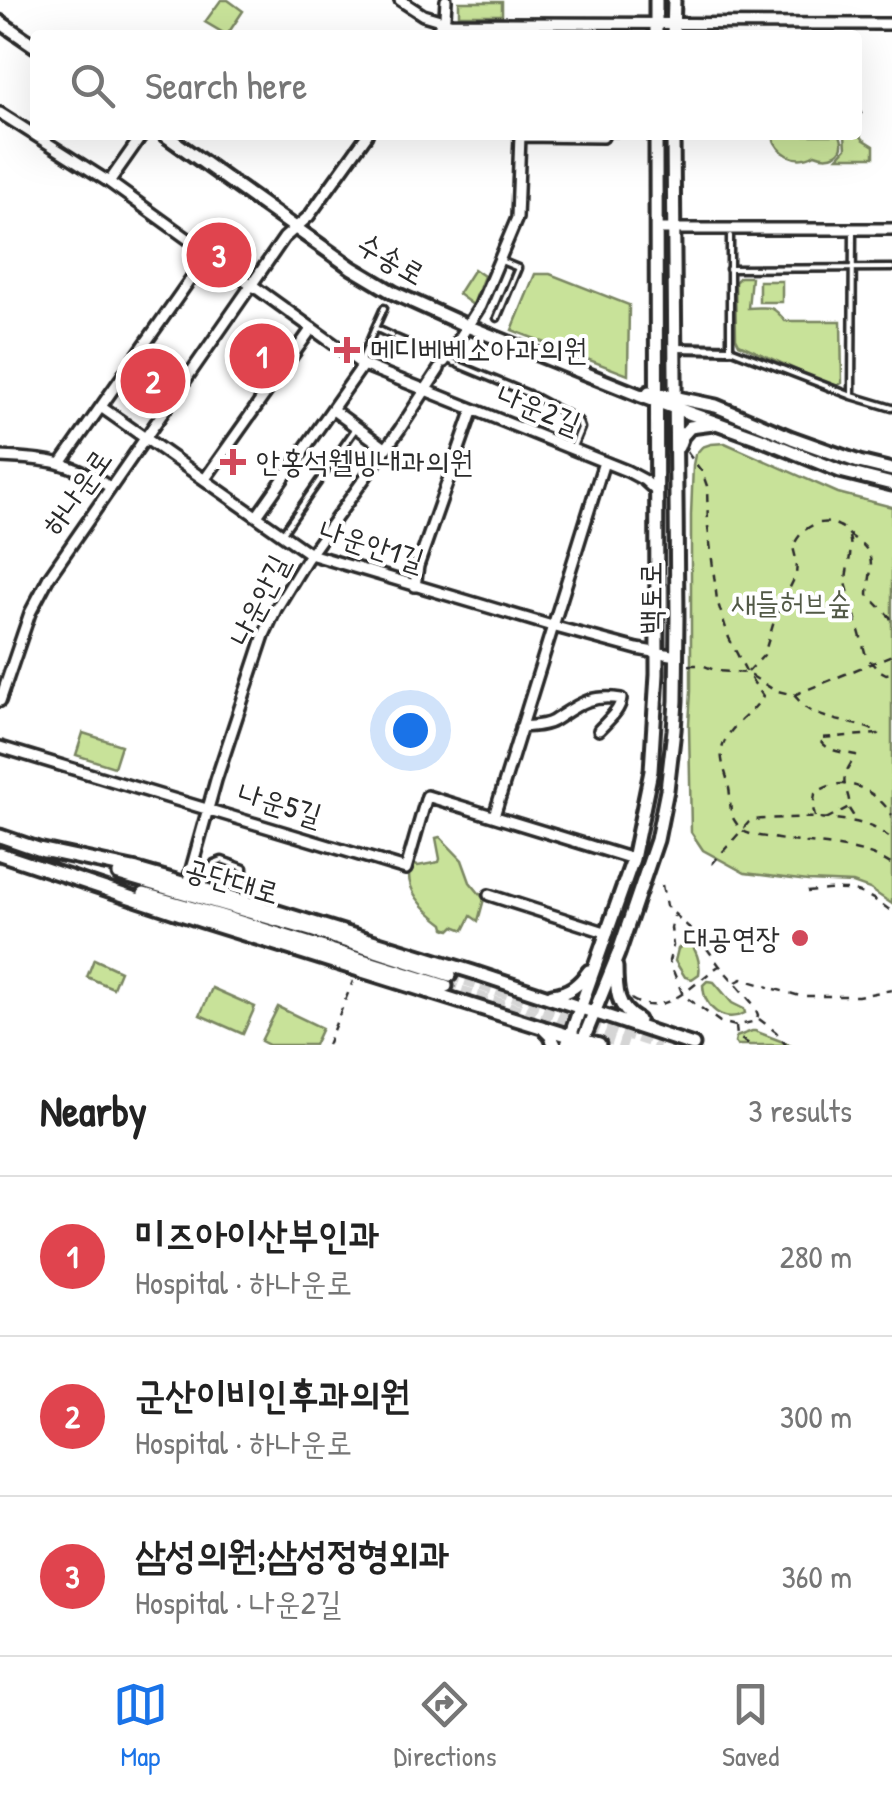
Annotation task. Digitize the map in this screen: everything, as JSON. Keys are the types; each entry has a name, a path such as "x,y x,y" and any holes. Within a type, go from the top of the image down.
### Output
{"street":[{"path":"400,0 422,15 442,22 520,30 892,24"},
{"path":"438,30 446,0"},
{"path":"656,0 656,29"},
{"path":"674,0 674,29"},
{"path":"0,22 30,43"},
{"name":"나운2길","path":"1,116 30,134"},
{"name":"나운2길","path":"40,140 108,182 362,364 604,462 644,480 657,493"},
{"path":"108,182 138,140"},
{"name":"수송로","path":"172,140 352,268 394,293 616,386 676,402 716,406 792,438 892,470"},
{"name":"하나운로","path":"0,701 30,614 49,577 250,285 284,238 309,216 362,140"},
{"name":"나운안길","path":"190,885 208,809 264,635 310,554 480,306 518,214 520,140"},
{"name":"백토로","path":"576,1041 581,1006 633,859 651,771 657,653 656,140"},
{"name":"백토로","path":"576,1041 595,1011 649,865 661,822 675,716 681,454 676,402 673,140"},
{"path":"656,229 892,229"},
{"path":"62,462 208,254"},
{"path":"205,480 312,328"},
{"path":"676,348 730,348"},
{"path":"257,516 362,364"},
{"name":"수송로","path":"676,402 730,428 840,471 892,484"},
{"name":"나운안1길","path":"100,408 310,554 552,626 677,656"},
{"path":"333,410 385,448"},
{"path":"415,586 418,566 473,410"},
{"path":"681,454 682,436 690,427 712,424 730,428"},
{"path":"0,457 62,462 110,487"},
{"path":"604,462 494,816 633,859"},
{"path":"521,727 550,724 586,700 621,699 616,712 599,730"},
{"name":"나운5길","path":"0,748 406,869 427,796 494,816"},
{"name":"공단대로","path":"0,836 314,931 448,981 1,854"},
{"path":"38,849 254,904 693,1045"},
{"path":"1,854 185,916 529,1022 576,1041 600,1045"},
{"path":"489,895 606,936 590,969 576,986 560,994 541,994"},
{"path":"618,954 616,983 620,1004 630,1016 677,1039"},
{"path":"529,1022 546,1030 555,1045"}],"lane":[{"path":"852,396 853,230"},
{"path":"730,236 730,348 892,408"},
{"path":"498,318 518,268 501,261"},
{"path":"730,270 892,268"},
{"path":"362,364 384,308"},
{"path":"375,328 531,395 578,420 581,428 572,450"},
{"path":"282,534 356,428"},
{"path":"190,885 206,883 214,863 222,860 244,868 245,895 254,904"},
{"path":"211,871 244,881"}],"path":[{"path":"681,454 706,480 717,600 729,638 763,696 723,744 721,753 733,819 742,830 856,851 892,865"},
{"path":"747,673 764,655 775,618 796,575 793,547 799,534 807,527 826,523 844,528 849,536 852,551 846,583 866,656 886,674 892,672"},
{"path":"849,536 860,542 870,556 868,596 892,623"},
{"path":"794,695 892,655"},
{"path":"690,665 702,665 717,672 747,673 774,690 794,695 806,708 878,732 818,738 825,747 856,755 844,782 850,796 849,807 858,824"},
{"path":"816,819 816,794 844,782 878,798 892,816"},
{"path":"826,819 849,807"},
{"path":"712,864 754,820 826,819 872,827 892,840"},
{"path":"662,885 666,906 698,936 754,1005 758,1018 786,1045"},
{"path":"807,892 854,890 892,912"},
{"path":"674,916 669,961 685,999 720,1022 736,1026 758,1018"},
{"path":"625,999 644,1006 664,1004 720,966"},
{"path":"328,1045 354,977"},
{"path":"735,983 742,979 769,987"},
{"path":"775,989 800,996 858,996 892,990"},
{"path":"736,1026 737,1038 752,1045"}],"green space":[{"path":"221,0 228,0 243,11 230,30 219,30 205,22"},
{"path":"459,2 502,2 502,15 459,15"},
{"path":"862,138 874,146 874,157 838,157 846,148 845,140"},
{"path":"841,140 842,147 832,156 795,158 775,142"},
{"path":"474,269 484,276 473,305 458,294"},
{"path":"535,274 550,274 629,305 628,375 512,330"},
{"path":"740,277 751,277 748,308 773,309 785,321 841,321 842,383 834,387 739,344 735,282"},
{"path":"759,281 782,281 782,302 759,302"},
{"name":"새들허브숲","path":"725,443 838,493 892,507 892,904 853,883 745,873 703,850 691,832 693,465 702,447"},
{"path":"83,733 121,745 114,767 76,755"},
{"path":"440,837 462,860 470,882 484,899 478,921 471,916 464,930 445,928 412,890 411,864 439,862 436,838"},
{"path":"687,941 699,965 699,974 692,979 685,977 675,961 678,949"},
{"path":"94,959 120,971 113,988 87,977"},
{"path":"707,981 714,982 745,1013 729,1016 716,1012 704,993"},
{"path":"212,988 255,1007 243,1034 200,1015"},
{"path":"278,1007 322,1028 314,1045 269,1045 261,1041"},
{"path":"752,1031 791,1045 735,1043 736,1037"}],"tunnel":[{"path":"450,975 660,1045"},
{"path":"446,986 627,1045"}],"place":[{"name":"삼성의원;삼성정형외과","path":"219,255"},
{"name":"메디베베소아과의원","path":"347,350"},
{"name":"미즈아이산부인과","path":"262,356"},
{"name":"군산이비인후과의원","path":"153,381"},
{"name":"안홍석웰빙내과의원","path":"233,462"},
{"name":"대공연장","path":"800,938"}]}
